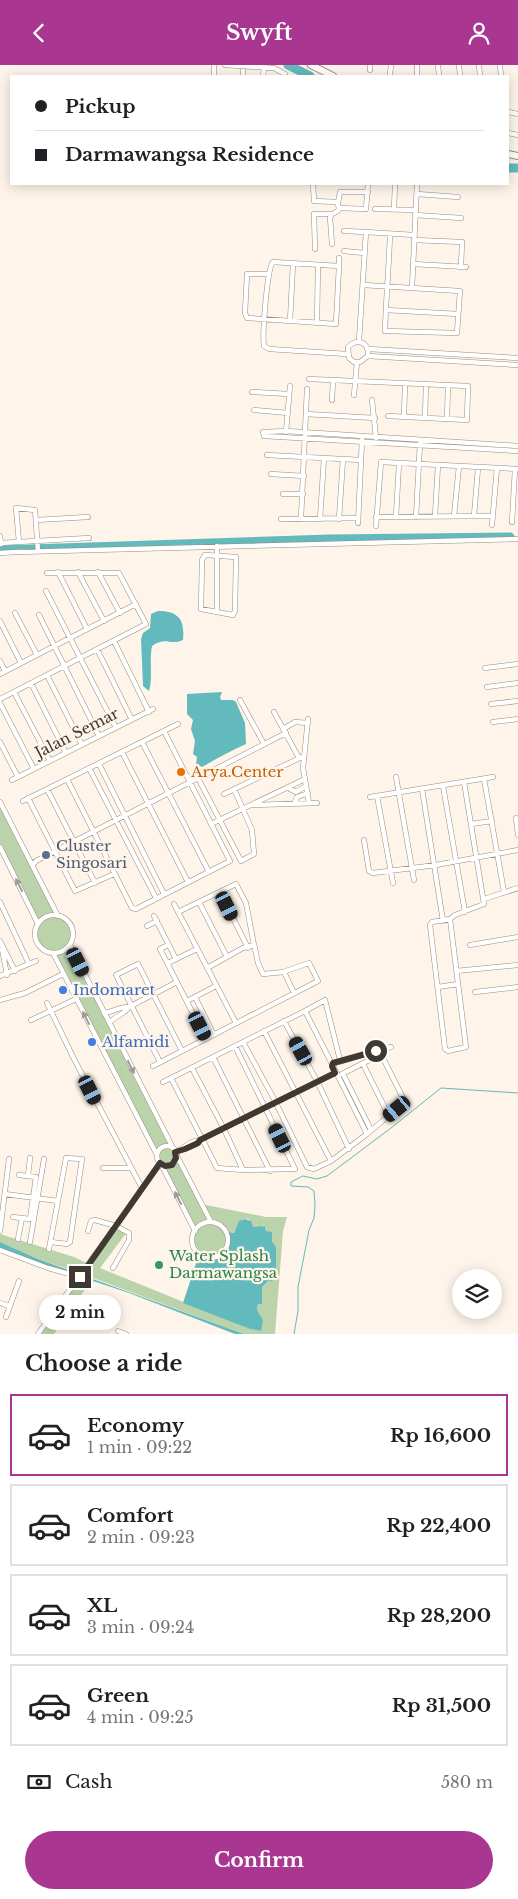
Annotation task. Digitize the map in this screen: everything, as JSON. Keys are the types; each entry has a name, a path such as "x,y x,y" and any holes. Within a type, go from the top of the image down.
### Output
{"street":[{"path":"225,65 274,69 285,75"},
{"path":"311,65 331,75"},
{"path":"390,74 391,65"},
{"path":"263,75 264,68"},
{"path":"313,185 314,201 365,209 368,185"},
{"path":"394,209 395,185"},
{"path":"412,288 417,185"},
{"path":"315,249 314,214 332,214 337,212 340,192 368,193"},
{"path":"416,194 458,197"},
{"path":"374,209 394,209 461,218"},
{"path":"332,214 330,218 332,244"},
{"path":"344,231 390,233 462,242 463,267 413,264"},
{"path":"359,341 366,232"},
{"path":"362,285 387,287 460,291 457,333 384,331 386,310 387,287 390,233"},
{"path":"344,251 364,253"},
{"path":"269,274 248,273 245,313 247,318 336,324 339,257"},
{"path":"339,266 273,263 270,266 263,341 266,348 348,354"},
{"path":"290,321 293,264"},
{"path":"317,323 318,265"},
{"path":"386,310 458,314"},
{"path":"369,349 368,356 364,360 357,362 349,358 348,347 359,341 369,349 518,358"},
{"path":"368,356 518,365"},
{"path":"354,395 357,362"},
{"path":"309,379 468,386 467,419 388,417"},
{"path":"332,400 333,380"},
{"path":"404,417 405,384"},
{"path":"425,418 426,385"},
{"path":"447,419 448,385"},
{"path":"290,386 286,433 502,448 518,451"},
{"path":"302,519 307,389"},
{"path":"252,392 289,394"},
{"path":"372,400 376,437"},
{"path":"254,411 288,413"},
{"path":"306,414 375,418"},
{"path":"362,439 376,437 420,443"},
{"path":"281,519 339,519 358,521 362,439"},
{"path":"416,517 420,443"},
{"path":"502,448 518,446"},
{"path":"267,455 361,460"},
{"path":"320,519 324,458"},
{"path":"339,519 342,459"},
{"path":"376,526 380,462 516,469 512,522"},
{"path":"396,517 399,463"},
{"path":"435,516 438,465"},
{"path":"454,516 459,466"},
{"path":"474,516 478,468"},
{"path":"492,525 497,468"},
{"path":"271,474 304,476"},
{"path":"283,494 303,495"},
{"path":"19,542 16,508 35,510 38,550"},
{"path":"376,517 492,516"},
{"path":"512,517 518,516"},
{"path":"36,521 88,517"},
{"path":"0,536 0,544 89,538"},
{"path":"0,553 38,550 518,539"},
{"path":"217,547 217,612"},
{"path":"205,555 217,555 235,556 234,613 231,615 201,608 203,557 205,555"},
{"path":"78,572 104,621"},
{"path":"98,572 120,613"},
{"path":"0,699 146,625 119,573 47,573"},
{"path":"58,573 87,629"},
{"path":"46,591 116,728"},
{"path":"0,674 136,604"},
{"path":"15,613 38,655"},
{"path":"39,615 99,736"},
{"path":"0,621 21,663"},
{"name":"Jalan Semar","path":"12,780 151,711 114,641"},
{"path":"97,649 132,720"},
{"path":"0,661 5,671"},
{"path":"486,668 518,664"},
{"path":"47,675 82,745"},
{"path":"31,683 66,753"},
{"path":"488,687 518,683"},
{"path":"14,692 50,761"},
{"path":"240,701 264,744"},
{"path":"491,704 518,701"},
{"path":"0,703 34,769"},
{"path":"274,712 299,758"},
{"path":"493,722 518,719"},
{"path":"33,861 264,744 295,722 308,721 303,768 309,803"},
{"path":"114,874 76,892 25,800 178,724"},
{"path":"67,779 132,908 136,909 228,862 229,859 164,731"},
{"path":"0,742 18,777"},
{"path":"142,742 209,872"},
{"path":"122,752 188,882"},
{"path":"224,794 304,756"},
{"path":"99,763 164,894"},
{"path":"89,768 156,898"},
{"path":"396,777 414,880"},
{"path":"370,797 493,777"},
{"path":"198,778 240,860 243,861 253,856 252,830 234,789"},
{"path":"211,824 305,779"},
{"path":"484,779 504,892"},
{"path":"450,919 466,1047 448,1051 445,1049 430,926 432,922 450,919 465,911 483,906 484,899 464,782"},
{"path":"289,787 296,792 306,786"},
{"path":"443,786 465,911"},
{"path":"48,789 95,883"},
{"path":"422,789 436,865 443,921"},
{"path":"294,804 297,797 308,793"},
{"path":"377,796 393,883"},
{"path":"268,797 271,799 270,805"},
{"path":"0,802 33,861 58,916"},
{"path":"250,805 317,803"},
{"path":"516,818 518,835"},
{"path":"471,824 492,821"},
{"path":"364,840 370,872 436,865 518,850"},
{"path":"0,847 38,924"},
{"path":"153,1065 318,981 310,963 283,972 263,974 258,963 246,903 236,884 178,912"},
{"path":"484,899 518,888"},
{"path":"220,892 248,948"},
{"path":"0,902 29,964"},
{"path":"198,903 227,957"},
{"path":"174,904 236,1023"},
{"path":"58,916 68,921 72,927 73,934 70,945 61,952 53,953 46,951 38,944 35,934 38,924 47,917 58,916"},
{"path":"154,916 176,959"},
{"path":"147,926 156,921"},
{"path":"470,945 518,937"},
{"path":"0,941 7,975"},
{"path":"207,968 254,944"},
{"path":"70,945 211,1222"},
{"path":"168,945 160,949 206,1039"},
{"path":"2,948 15,971"},
{"path":"168,963 197,949"},
{"path":"53,953 195,1231"},
{"path":"0,976 7,975 36,961"},
{"path":"160,1062 115,975 138,964 182,1051"},
{"path":"456,971 518,965"},
{"path":"283,972 294,993"},
{"path":"0,1000 25,993 63,974"},
{"path":"109,1023 113,1015 125,1006 130,1006 177,982"},
{"path":"438,987 458,984"},
{"path":"187,1001 216,986"},
{"path":"475,992 518,987"},
{"path":"163,1082 332,996"},
{"path":"195,997 214,1035"},
{"path":"31,1020 76,999"},
{"path":"325,1000 340,1061"},
{"path":"47,1003 142,1188"},
{"path":"305,1011 367,1134"},
{"path":"104,1013 113,1015"},
{"path":"284,1021 318,1081 349,1149"},
{"path":"264,1031 331,1161"},
{"path":"243,1042 275,1101 307,1167"},
{"path":"235,1046 295,1169"},
{"path":"157,1155 159,1150 164,1147 175,1152 185,1149 275,1101 318,1081 343,1074 391,1047"},
{"path":"332,1064 379,1053"},
{"path":"171,1078 217,1168 270,1171 307,1167 314,1169 349,1149 405,1102 379,1053"},
{"path":"213,1057 270,1171"},
{"path":"363,1064 389,1116"},
{"path":"192,1067 244,1170"},
{"path":"343,1074 372,1130"},
{"path":"160,1164 165,1166 172,1165 175,1152"},
{"path":"28,1176 30,1158"},
{"path":"50,1249 51,1242 58,1201 66,1158 82,1159 70,1242 67,1244 51,1242"},
{"path":"0,1231 9,1159"},
{"path":"13,1217 30,1219 44,1159"},
{"path":"38,1334 160,1164"},
{"path":"103,1168 131,1168"},
{"path":"19,1175 36,1177 30,1242"},
{"path":"5,1195 58,1201"},
{"path":"18,1239 22,1218"},
{"path":"88,1231 94,1220 116,1226 128,1233 130,1237 113,1267"},
{"path":"211,1222 222,1226 228,1235 226,1248 218,1256 206,1257 196,1251 192,1242 195,1231 201,1225 211,1222"},
{"path":"0,1250 48,1268 80,1277"},
{"path":"6,1317 19,1281"},
{"path":"0,1303 9,1306"},
{"path":"118,1331 126,1334"}],"green space":[{"path":"518,537 0,553 0,550 30,548 286,540"},
{"path":"0,802 29,859 35,859 33,865 58,916 68,921 72,927 73,938 70,945 201,1204 266,1217 287,1217 283,1231 275,1334 244,1334 93,1278 54,1334 38,1334 82,1274 38,1259 0,1242 0,1234 74,1257 89,1264 116,1227 127,1232 100,1268 250,1329 261,1331 258,1304 262,1304 262,1287 269,1280 275,1278 276,1247 264,1225 260,1228 253,1227 249,1219 243,1219 233,1233 227,1235 227,1248 218,1256 206,1257 201,1255 195,1248 193,1237 195,1231 157,1160 157,1155 53,953 43,949 36,939 38,924 0,847"}],"water":[{"path":"158,611 171,613 179,618 183,627 183,640 178,642 165,641 152,646 149,691 143,686 141,639 143,633 150,628 151,614"},
{"path":"222,692 221,700 233,700 236,702 245,723 246,744 202,767 196,764 197,757 193,754 195,741 191,729 193,720 187,714 187,694"},
{"path":"245,1219 251,1221 253,1227 265,1226 266,1231 272,1232 272,1241 276,1247 276,1269 272,1282 269,1280 262,1287 262,1304 258,1304 258,1311 263,1320 261,1331 250,1329 183,1303 199,1254 210,1258 221,1254 228,1243 226,1232 234,1233 239,1221"},
{"path":"0,1242 38,1259 244,1334 235,1334 129,1293 0,1250"}],"waterway":[{"path":"288,65 308,75"},
{"path":"509,168 518,168"},
{"path":"0,550 330,539 510,537"},
{"path":"294,1334 298,1311 298,1287 309,1230 314,1218 315,1205 314,1191 308,1187 291,1186 291,1182 303,1176 317,1179 327,1176 441,1088 518,1093"}],"place":[{"name":"Arya.Center","path":"181,772"},
{"name":"Cluster Singosari","path":"46,855"},
{"name":"Indomaret","path":"63,990"},
{"name":"Alfamidi","path":"92,1042"},
{"name":"Water Splash Darmawangsa","path":"159,1265"}],"route":[{"path":"80,1277 160,1163 163,1166 172,1165 176,1161 175,1152 194,1145 200,1140 275,1101 335,1073 332,1066 333,1063 376,1051"}]}
